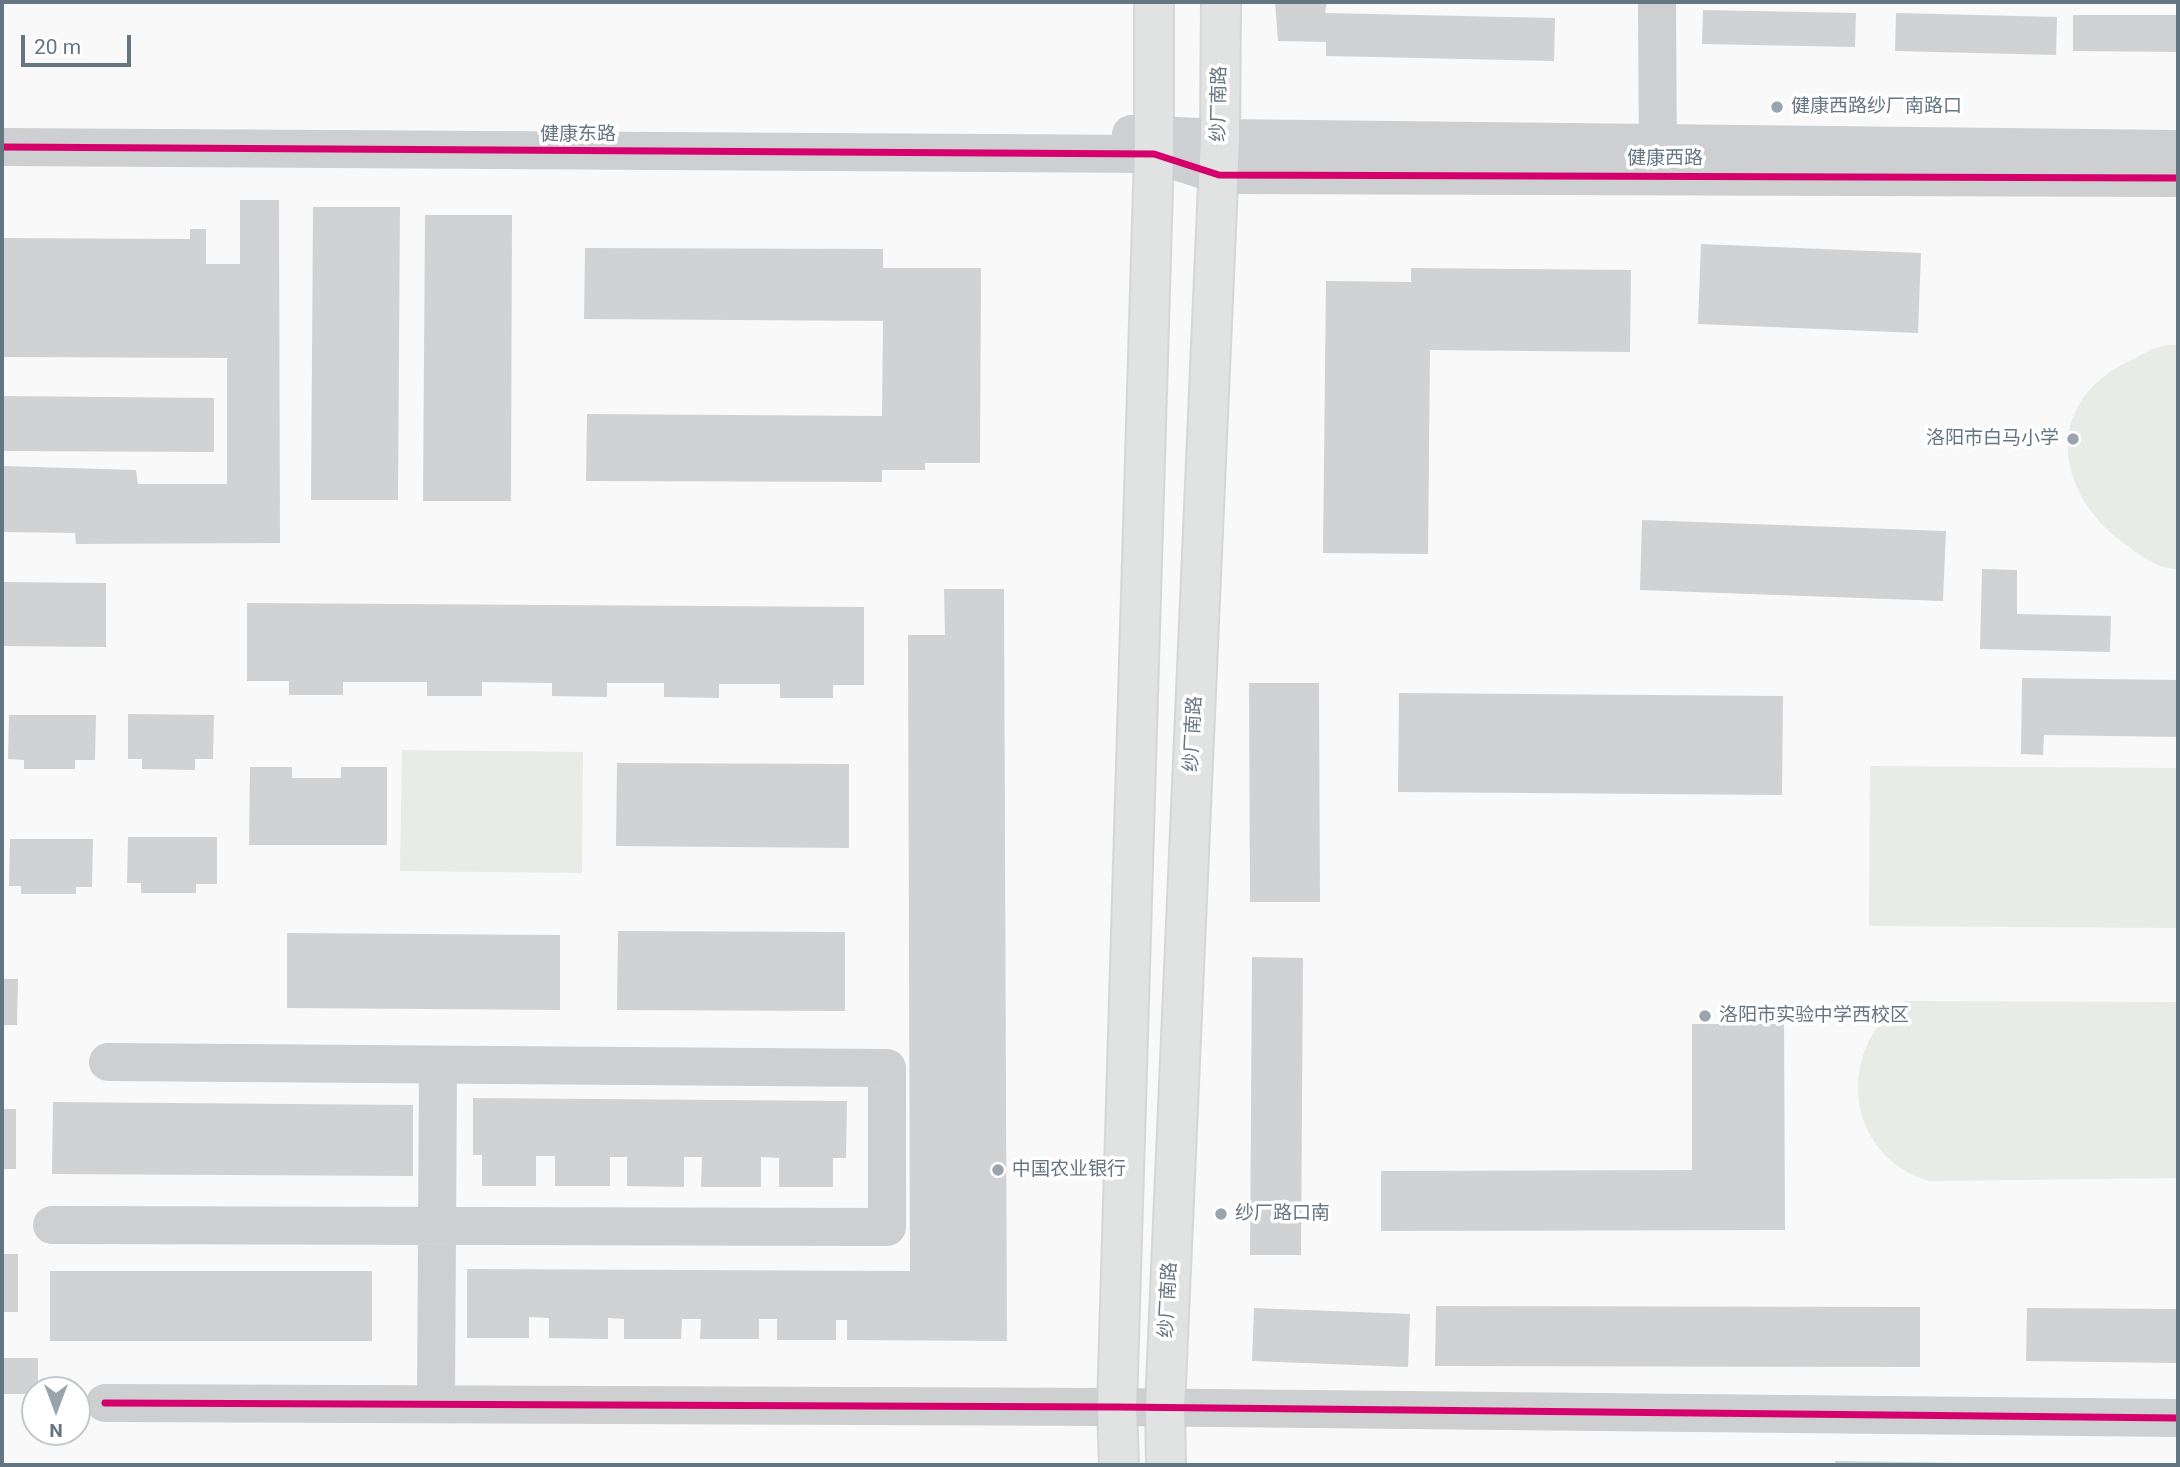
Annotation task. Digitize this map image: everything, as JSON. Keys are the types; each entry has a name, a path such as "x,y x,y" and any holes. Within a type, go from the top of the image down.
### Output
{"main road":[{"path":"1119,1465 1117,1407 1154,144 1154,2"},
{"name":"纱厂南路","path":"1166,1465 1165,1407 1219,175 1221,2"}],"street":[{"path":"1657,2 1657,158"},
{"name":"健康西路","path":"1154,144 1220,138 2178,178"},
{"name":"健康东路","path":"2,140 1154,144"},
{"name":"健康西路","path":"1154,144 1219,175 1657,158 2178,149"},
{"name":"健康东路","path":"2,147 1154,144"},
{"path":"52,1225 887,1227 887,1068 108,1062"},
{"path":"436,1404 438,1065"},
{"path":"105,1403 1165,1407 2178,1418"}],"shaded area":[{"path":"2178,345 2178,569 2150,562 2102,524 2084,501 2073,476 2068,450 2071,425 2081,401 2101,379 2152,349"},
{"path":"402,750 583,752 582,873 400,871"},
{"path":"1870,766 2178,768 2178,928 1869,926"},
{"path":"1905,1001 2178,1002 2178,1178 1928,1181 1900,1168 1879,1149 1866,1125 1859,1099 1859,1072 1867,1045 1882,1021"}],"building":[{"path":"1275,2 1327,2 1325,13 1555,18 1554,61 1326,56 1326,42 1278,41"},
{"path":"1703,10 1856,13 1855,47 1702,44"},
{"path":"1896,13 2057,17 2056,55 1895,51"},
{"path":"2073,15 2178,15 2178,52 2073,51"},
{"path":"240,200 279,200 280,543 76,544 75,533 2,532 2,466 136,470 138,484 227,484 227,358 2,357 2,238 190,239 190,229 206,229 206,264 240,264"},
{"path":"313,207 400,207 398,500 311,500"},
{"path":"425,215 512,215 511,501 423,501"},
{"path":"1701,244 1921,253 1918,333 1698,324"},
{"path":"585,248 883,249 883,268 981,268 980,463 925,463 925,470 882,470 882,482 586,481 587,414 882,416 883,321 584,319"},
{"path":"1411,268 1631,270 1630,352 1430,350 1428,554 1323,553 1326,281 1411,282"},
{"path":"2,396 214,398 214,452 2,451"},
{"path":"1642,520 1946,531 1943,601 1640,590"},
{"path":"1982,569 2017,570 2017,614 2111,616 2110,652 1980,649"},
{"path":"2,582 106,583 106,647 2,646"},
{"path":"944,589 1004,589 1007,1341 847,1340 847,1320 836,1320 836,1340 777,1340 777,1319 759,1319 759,1339 700,1339 701,1319 682,1319 681,1339 624,1339 624,1319 608,1318 608,1339 549,1338 549,1318 529,1317 529,1338 467,1338 467,1269 910,1271 908,635 945,635"},
{"path":"247,603 864,607 864,685 833,685 833,698 780,698 780,684 719,684 719,698 664,697 664,683 607,683 607,697 552,696 552,683 482,682 482,696 427,696 427,682 343,682 343,695 289,695 289,681 247,681"},
{"path":"2022,678 2178,680 2178,737 2044,735 2043,755 2021,754"},
{"path":"1249,683 1319,683 1320,902 1250,902"},
{"path":"1399,693 1783,696 1782,795 1398,792"},
{"path":"128,714 214,715 213,759 195,759 195,770 142,769 142,759 128,759"},
{"path":"9,715 96,715 95,760 75,760 75,769 24,769 24,760 8,759"},
{"path":"617,763 849,764 849,848 616,846"},
{"path":"250,767 292,767 292,778 341,778 341,767 387,767 387,845 249,845"},
{"path":"128,837 217,837 217,884 196,884 196,893 141,893 141,883 127,883"},
{"path":"10,839 93,839 92,887 76,887 76,894 21,894 21,886 9,886"},
{"path":"618,931 845,932 845,1011 617,1010"},
{"path":"287,933 560,935 560,1010 287,1008"},
{"path":"1252,957 1303,958 1301,1255 1250,1255"},
{"path":"2,979 18,979 17,1025 2,1025"},
{"path":"1692,1024 1784,1024 1785,1230 1381,1231 1381,1171 1692,1170"},
{"path":"473,1098 847,1101 846,1158 833,1158 833,1187 779,1187 779,1158 761,1157 761,1187 701,1187 702,1157 684,1157 684,1187 627,1186 627,1157 610,1157 610,1186 555,1186 555,1156 536,1156 536,1186 482,1186 482,1155 473,1155"},
{"path":"53,1102 413,1105 413,1176 52,1174"},
{"path":"2,1109 16,1109 16,1169 2,1169"},
{"path":"2,1254 18,1254 18,1312 2,1312"},
{"path":"50,1271 372,1271 372,1341 50,1341"},
{"path":"1436,1306 1920,1307 1920,1367 1435,1366"},
{"path":"1254,1308 1410,1314 1408,1367 1252,1361"},
{"path":"2027,1308 2178,1309 2178,1363 2026,1361"},
{"path":"2,1358 38,1358 38,1376 21,1376 21,1394 2,1394"},
{"path":"1835,1461 1967,1463 1967,1465 1835,1465"}],"cycle path":[{"path":"2,147 1154,154 1219,175 2178,178"},
{"path":"105,1403 1117,1407 2178,1418"}],"place":[{"name":"健康西路纱厂南路口","path":"1777,107"},
{"name":"洛阳市白马小学","path":"2073,439"},
{"name":"洛阳市实验中学西校区","path":"1705,1016"},
{"name":"中国农业银行","path":"998,1170"},
{"name":"纱厂路口南","path":"1221,1214"}]}
